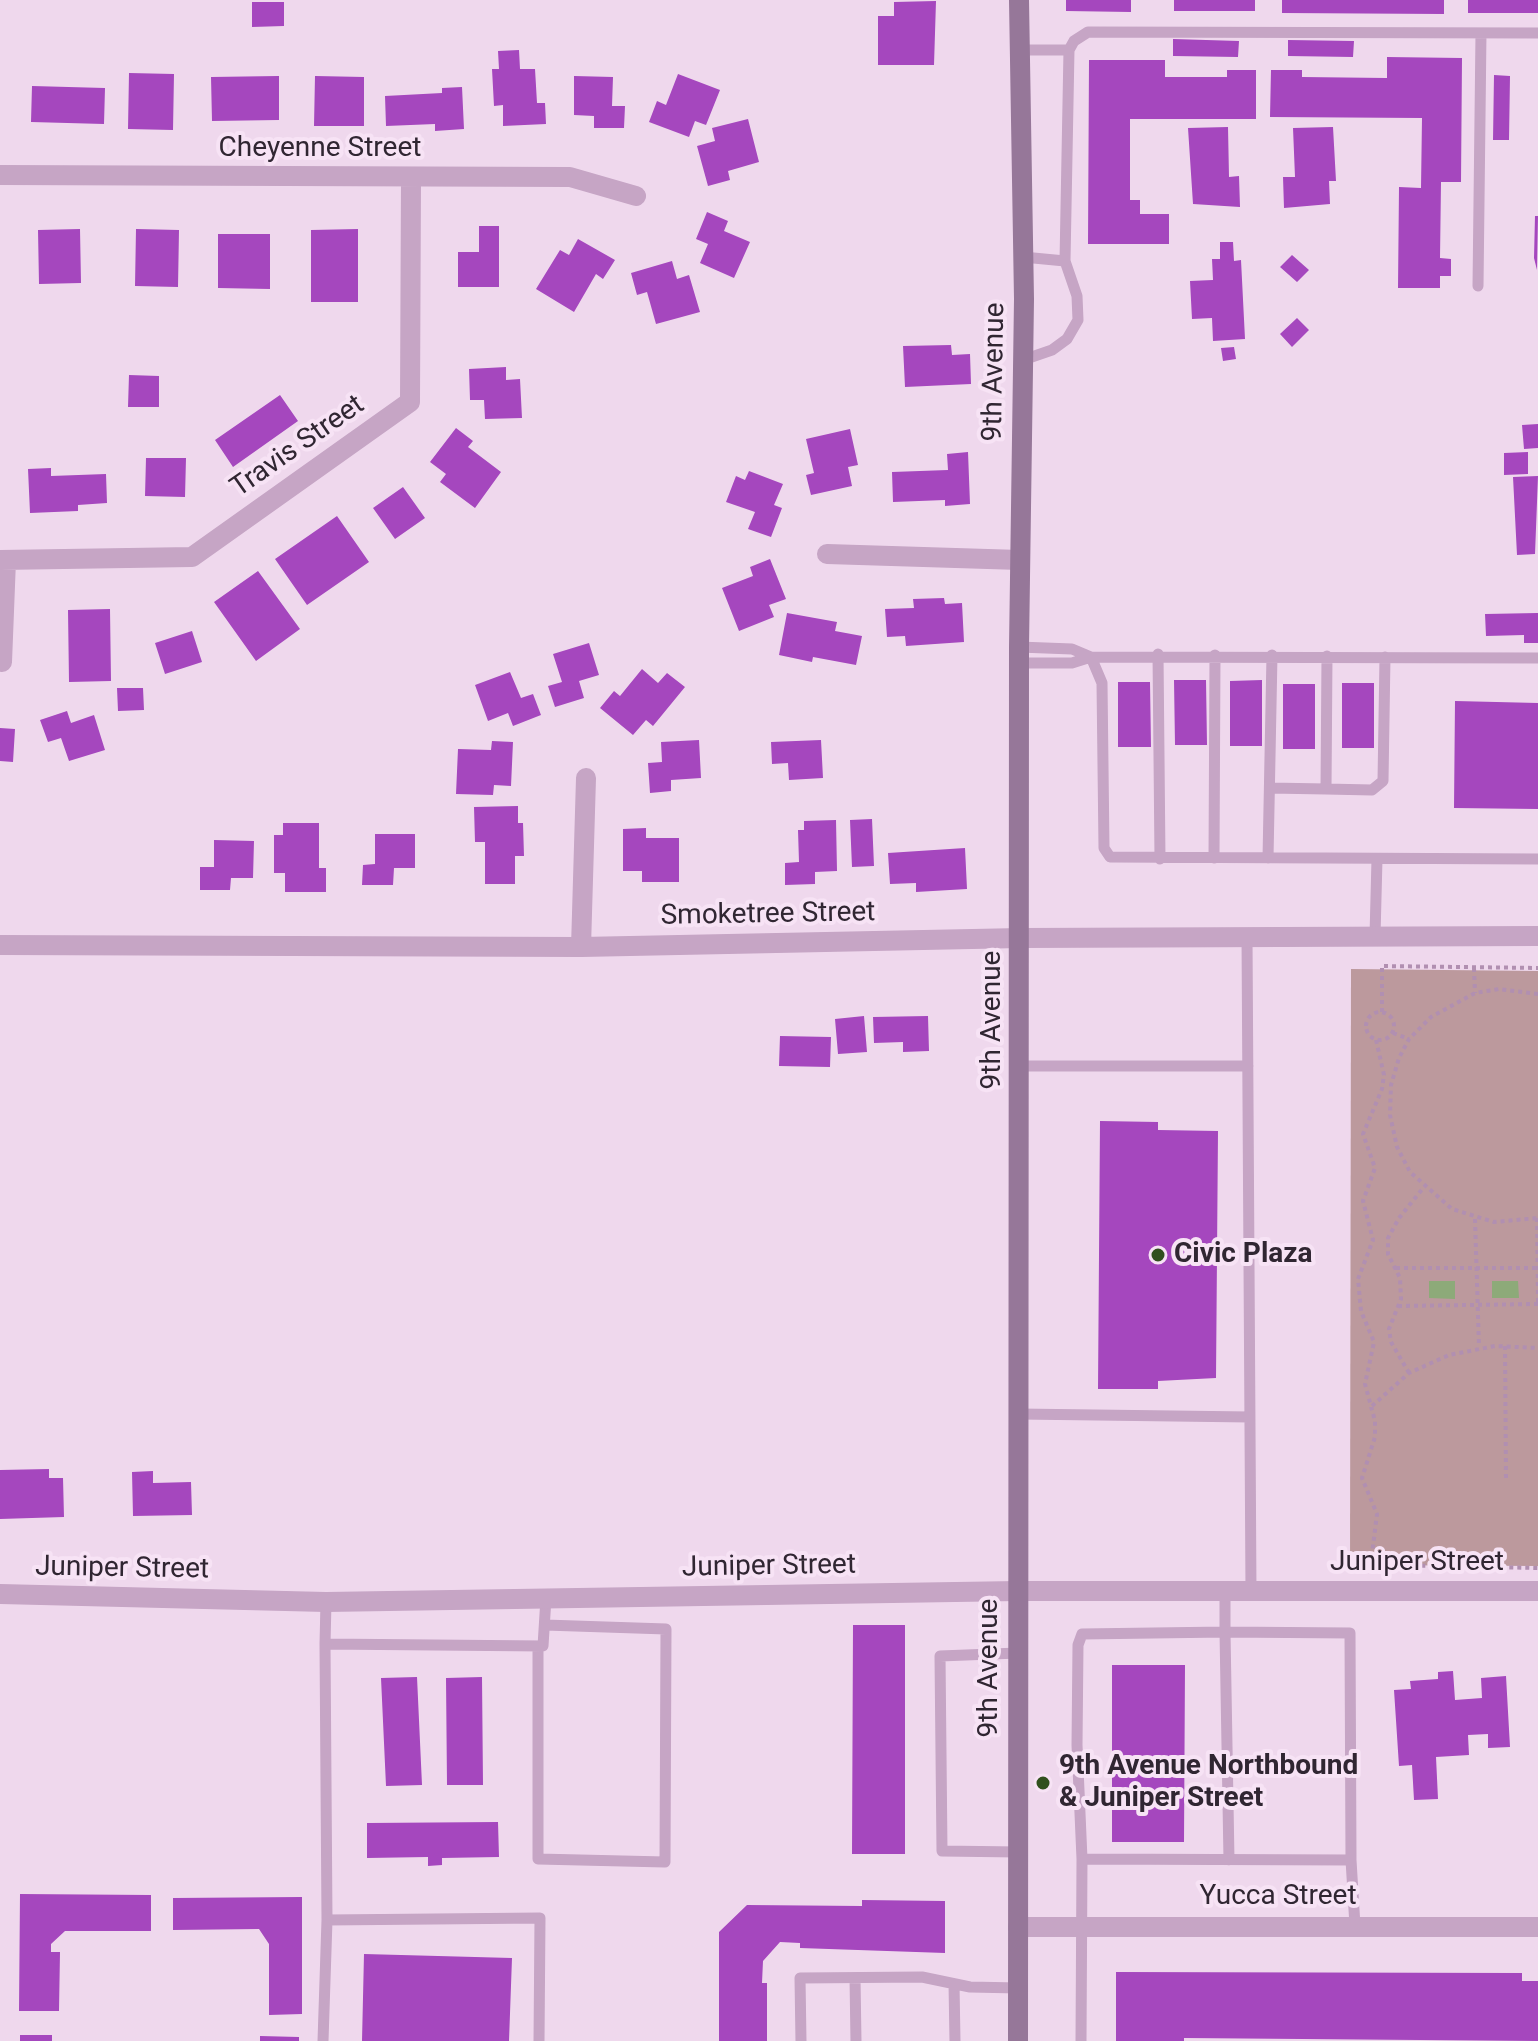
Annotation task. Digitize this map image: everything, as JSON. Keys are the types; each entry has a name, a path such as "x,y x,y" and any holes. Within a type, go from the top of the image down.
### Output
{"street":[{"name":"9th Avenue","path":"1018,2041 1020,560 1023,360 1019,0"},
{"name":"Cheyenne Street","path":"0,175 570,177 636,196"},
{"name":"Travis Street","path":"3,560 192,557 410,402 411,177"},
{"path":"827,554 1020,560"},
{"path":"2,662 3,560"},
{"path":"581,947 586,778"},
{"name":"Smoketree Street","path":"0,945 581,947 1021,938 1538,936"},
{"name":"Juniper Street","path":"0,1594 326,1602 1018,1591 1538,1591"},
{"name":"Yucca Street","path":"1018,1927 1538,1927"}],"lane":[{"path":"1023,360 1052,350 1067,339 1078,320 1077,296 1065,261 1069,50 1074,41 1088,32 1538,33"},
{"path":"1478,286 1481,33"},
{"path":"1020,50 1069,50"},
{"path":"1023,257 1065,261"},
{"path":"1020,655 1072,663 1091,657 1158,654 1538,658"},
{"path":"1158,654 1160,859"},
{"path":"1214,858 1215,655"},
{"path":"1268,858 1272,655"},
{"path":"1326,789 1327,656"},
{"path":"1091,657 1102,683 1106,854 1110,857 1538,859"},
{"path":"1270,788 1372,790 1383,781 1385,657"},
{"path":"1375,936 1377,859"},
{"path":"1247,937 1251,1591"},
{"path":"1020,1066 1248,1066"},
{"path":"1019,1414 1250,1417"},
{"path":"1225,1591 1229,1860"},
{"path":"325,1644 543,1646 546,1598"},
{"path":"323,2041 327,1920 326,1602"},
{"path":"538,1646 538,1859 665,1862 666,1629 545,1625"},
{"path":"1081,2041 1082,1859 1077,1745 1078,1645 1082,1634 1350,1633 1351,1860 1355,1926"},
{"path":"1018,1653 940,1656 942,1851 1018,1852"},
{"path":"1082,1859 1351,1860"},
{"path":"327,1920 540,1918 539,2041"},
{"path":"801,2041 800,1978 922,1977 954,1984 1018,1988"},
{"path":"855,1978 856,2041"},
{"path":"954,1984 955,2041"}],"path":[{"path":"1382,1012 1382,966 1538,968"},
{"path":"1474,967 1475,993"},
{"path":"1398,1306 1538,1304 1538,1218 1494,1222 1475,1219 1452,1209 1410,1172 1397,1147 1390,1115 1391,1085 1409,1039 1431,1017 1475,993 1499,989 1538,994"},
{"path":"1376,1040 1386,1039 1393,1033 1393,1020 1382,1012 1373,1014 1367,1021 1369,1034 1376,1040 1384,1075 1382,1089 1363,1134 1375,1168 1363,1201 1373,1240 1358,1279 1361,1311 1374,1342 1365,1384 1372,1406 1375,1437 1362,1478 1377,1514 1371,1547 1375,1560 1381,1565 1538,1568"},
{"path":"1393,1033 1409,1039"},
{"path":"1409,1373 1391,1342 1389,1329 1398,1306 1400,1278 1388,1254 1388,1238 1399,1218 1424,1187"},
{"path":"1475,1219 1479,1347"},
{"path":"1396,1268 1537,1268"},
{"path":"1505,1346 1506,1481"},
{"path":"1372,1406 1409,1373 1449,1355 1479,1347 1538,1348"}],"shaded area":[{"path":"1351,969 1538,971 1538,1566 1350,1565"},
{"path":"1429,1281 1455,1281 1455,1299 1429,1298"},
{"path":"1492,1281 1518,1281 1519,1298 1492,1298"}],"building":[{"path":"1066,0 1131,0 1131,12 1066,11"},
{"path":"1174,0 1255,0 1255,11 1174,11"},
{"path":"1282,0 1444,0 1444,14 1282,13"},
{"path":"1468,0 1538,0 1538,13 1468,13"},
{"path":"936,1 934,65 878,65 878,16 894,16 894,2"},
{"path":"252,2 284,2 284,26 252,27"},
{"path":"1173,39 1239,41 1238,57 1173,56"},
{"path":"1288,40 1354,41 1353,57 1288,56"},
{"path":"519,50 520,69 535,69 537,103 545,103 546,124 503,126 503,105 494,106 492,69 499,69 498,51"},
{"path":"1387,57 1462,58 1461,182 1441,182 1440,258 1451,259 1451,276 1440,276 1440,288 1398,288 1399,187 1421,188 1422,118 1270,117 1271,70 1302,70 1302,77 1387,78"},
{"path":"1089,60 1165,60 1165,77 1227,77 1227,70 1256,70 1256,119 1130,119 1130,200 1140,200 1140,214 1169,214 1169,244 1088,244"},
{"path":"129,73 174,74 173,130 128,129"},
{"path":"678,74 720,90 706,125 695,121 689,137 649,122 657,101 666,105"},
{"path":"1494,75 1510,76 1509,140 1493,140"},
{"path":"279,76 279,120 212,121 211,77"},
{"path":"315,76 364,77 364,126 314,126"},
{"path":"574,76 613,77 612,106 625,106 624,128 594,128 594,116 574,115"},
{"path":"32,86 105,88 104,124 31,122"},
{"path":"462,87 464,129 435,131 435,124 386,126 385,96 442,93 442,88"},
{"path":"748,119 759,162 728,171 730,180 708,186 697,146 715,141 712,128"},
{"path":"1228,127 1229,177 1239,176 1240,207 1193,204 1188,128"},
{"path":"1333,127 1336,181 1329,181 1330,204 1284,208 1283,177 1295,177 1293,128"},
{"path":"707,212 728,221 724,231 750,242 734,278 700,263 708,244 696,239"},
{"path":"1535,216 1538,216 1537,270 1534,258"},
{"path":"479,226 499,226 499,287 458,287 458,252 479,252"},
{"path":"80,229 81,283 39,284 38,230"},
{"path":"136,229 179,230 178,287 135,286"},
{"path":"358,229 358,302 311,302 311,230"},
{"path":"218,234 270,234 270,289 218,288"},
{"path":"578,239 615,260 603,279 596,274 574,312 536,289 560,250 569,255"},
{"path":"1220,242 1233,242 1234,261 1241,260 1245,339 1213,341 1212,318 1192,319 1190,281 1213,280 1212,259 1220,259"},
{"path":"1292,255 1309,270 1297,282 1280,267"},
{"path":"672,261 677,279 689,275 700,312 656,324 647,292 637,295 631,273"},
{"path":"1297,318 1309,330 1292,347 1280,334"},
{"path":"951,345 952,355 970,354 971,384 905,387 903,346"},
{"path":"1234,347 1236,359 1223,361 1221,348"},
{"path":"506,367 506,380 520,379 522,418 485,419 484,400 470,400 469,369"},
{"path":"129,375 159,376 159,407 128,407"},
{"path":"280,395 298,421 233,467 215,440"},
{"path":"1538,424 1538,448 1524,449 1522,425"},
{"path":"456,428 473,441 468,447 501,472 475,508 440,482 446,474 430,462"},
{"path":"850,429 858,465 848,467 852,486 811,495 806,475 814,473 806,439"},
{"path":"968,452 970,504 945,506 945,500 893,502 892,472 948,470 947,454"},
{"path":"1528,452 1528,474 1504,475 1504,453"},
{"path":"146,458 186,458 185,497 145,496"},
{"path":"51,468 51,476 106,474 107,503 78,505 78,511 30,513 28,469"},
{"path":"749,471 783,484 774,505 782,508 771,537 748,529 755,512 726,502 736,476 745,480"},
{"path":"1538,476 1535,554 1517,555 1513,477"},
{"path":"403,487 425,518 395,539 373,508"},
{"path":"337,516 369,562 307,605 275,559"},
{"path":"770,559 786,599 769,605 774,617 739,631 722,588 753,576 750,567"},
{"path":"258,571 300,629 256,661 214,602"},
{"path":"944,598 945,604 962,603 964,642 906,646 905,636 887,637 885,609 914,608 913,599"},
{"path":"110,609 111,681 69,682 68,610"},
{"path":"787,613 837,622 835,631 862,636 856,665 813,657 812,662 779,655"},
{"path":"1538,613 1538,643 1524,643 1524,635 1486,636 1485,614"},
{"path":"192,631 202,662 165,674 155,643"},
{"path":"589,643 599,675 579,681 584,698 555,707 548,686 562,682 553,654"},
{"path":"642,669 658,683 667,673 685,687 653,726 646,720 633,735 600,708 614,691 620,696"},
{"path":"510,672 521,698 533,694 541,715 513,726 508,713 488,721 475,685"},
{"path":"1174,680 1206,680 1207,745 1175,745"},
{"path":"1262,680 1262,746 1230,746 1230,681"},
{"path":"1118,682 1150,682 1151,747 1118,747"},
{"path":"1342,683 1374,683 1374,748 1342,748"},
{"path":"1283,684 1315,684 1315,749 1283,749"},
{"path":"117,688 143,688 144,710 118,711"},
{"path":"1455,701 1538,703 1538,809 1454,808"},
{"path":"67,711 71,723 94,715 105,750 69,761 61,738 48,742 40,720"},
{"path":"0,728 15,729 13,762 0,761"},
{"path":"699,740 701,778 671,780 671,791 650,793 648,763 662,762 661,742"},
{"path":"821,740 823,778 789,780 788,763 772,764 771,742"},
{"path":"492,741 513,742 511,786 494,785 493,795 456,794 458,749 491,750"},
{"path":"518,806 518,823 523,823 524,856 515,856 515,884 485,884 485,842 475,842 474,807"},
{"path":"872,819 874,866 852,867 850,820"},
{"path":"836,820 837,871 815,872 815,884 785,885 785,863 799,862 798,830 804,830 804,821"},
{"path":"283,823 319,823 319,868 326,868 326,892 285,892 285,873 274,873 274,835 283,835"},
{"path":"646,828 646,838 679,838 679,882 642,882 642,871 623,871 623,829"},
{"path":"375,834 415,834 415,868 394,868 393,885 362,885 363,865 375,864"},
{"path":"214,840 254,841 253,878 231,878 230,890 200,890 200,867 214,867"},
{"path":"965,848 967,889 916,892 916,883 890,884 888,853"},
{"path":"864,1016 867,1052 838,1054 835,1019"},
{"path":"928,1016 929,1051 903,1052 903,1042 874,1043 873,1017"},
{"path":"780,1036 831,1037 830,1067 779,1066"},
{"name":"Civic Plaza","path":"1100,1121 1158,1122 1158,1130 1218,1131 1216,1378 1158,1381 1158,1389 1098,1389"},
{"path":"49,1469 49,1478 63,1478 64,1517 0,1519 0,1470"},
{"path":"153,1471 153,1483 191,1482 192,1515 133,1516 132,1472"},
{"path":"853,1625 905,1625 905,1854 852,1854"},
{"path":"1112,1665 1185,1665 1184,1842 1112,1842"},
{"path":"1453,1671 1455,1700 1482,1698 1481,1678 1506,1676 1510,1747 1488,1748 1488,1734 1468,1735 1469,1755 1436,1757 1438,1799 1414,1800 1412,1765 1399,1766 1394,1690 1411,1689 1410,1681 1438,1679 1438,1672"},
{"path":"417,1677 422,1785 386,1786 381,1678"},
{"path":"482,1677 483,1785 447,1785 446,1678"},
{"path":"498,1822 499,1857 442,1858 442,1865 428,1866 428,1857 367,1858 367,1823"},
{"path":"20,1894 151,1895 151,1931 65,1931 51,1944 51,1952 60,1952 59,2011 19,2011"},
{"path":"302,1897 302,2014 269,2015 269,1944 259,1929 173,1930 173,1898"},
{"path":"862,1900 945,1901 945,1953 800,1948 800,1943 780,1942 763,1961 762,1983 767,1983 767,2041 719,2041 719,1932 747,1905 862,1906"},
{"path":"364,1954 512,1958 509,2041 362,2041"},
{"path":"1116,1972 1522,1973 1522,1981 1538,1981 1538,2041 1184,2038 1184,2041 1116,2041"},
{"path":"20,2035 52,2035 52,2041 20,2041"},
{"path":"260,2036 299,2037 299,2041 260,2041"}],"place":[{"name":"Civic Plaza","path":"1158,1255"},
{"name":"9th Avenue Northbound & Juniper Street","path":"1043,1783"}]}
